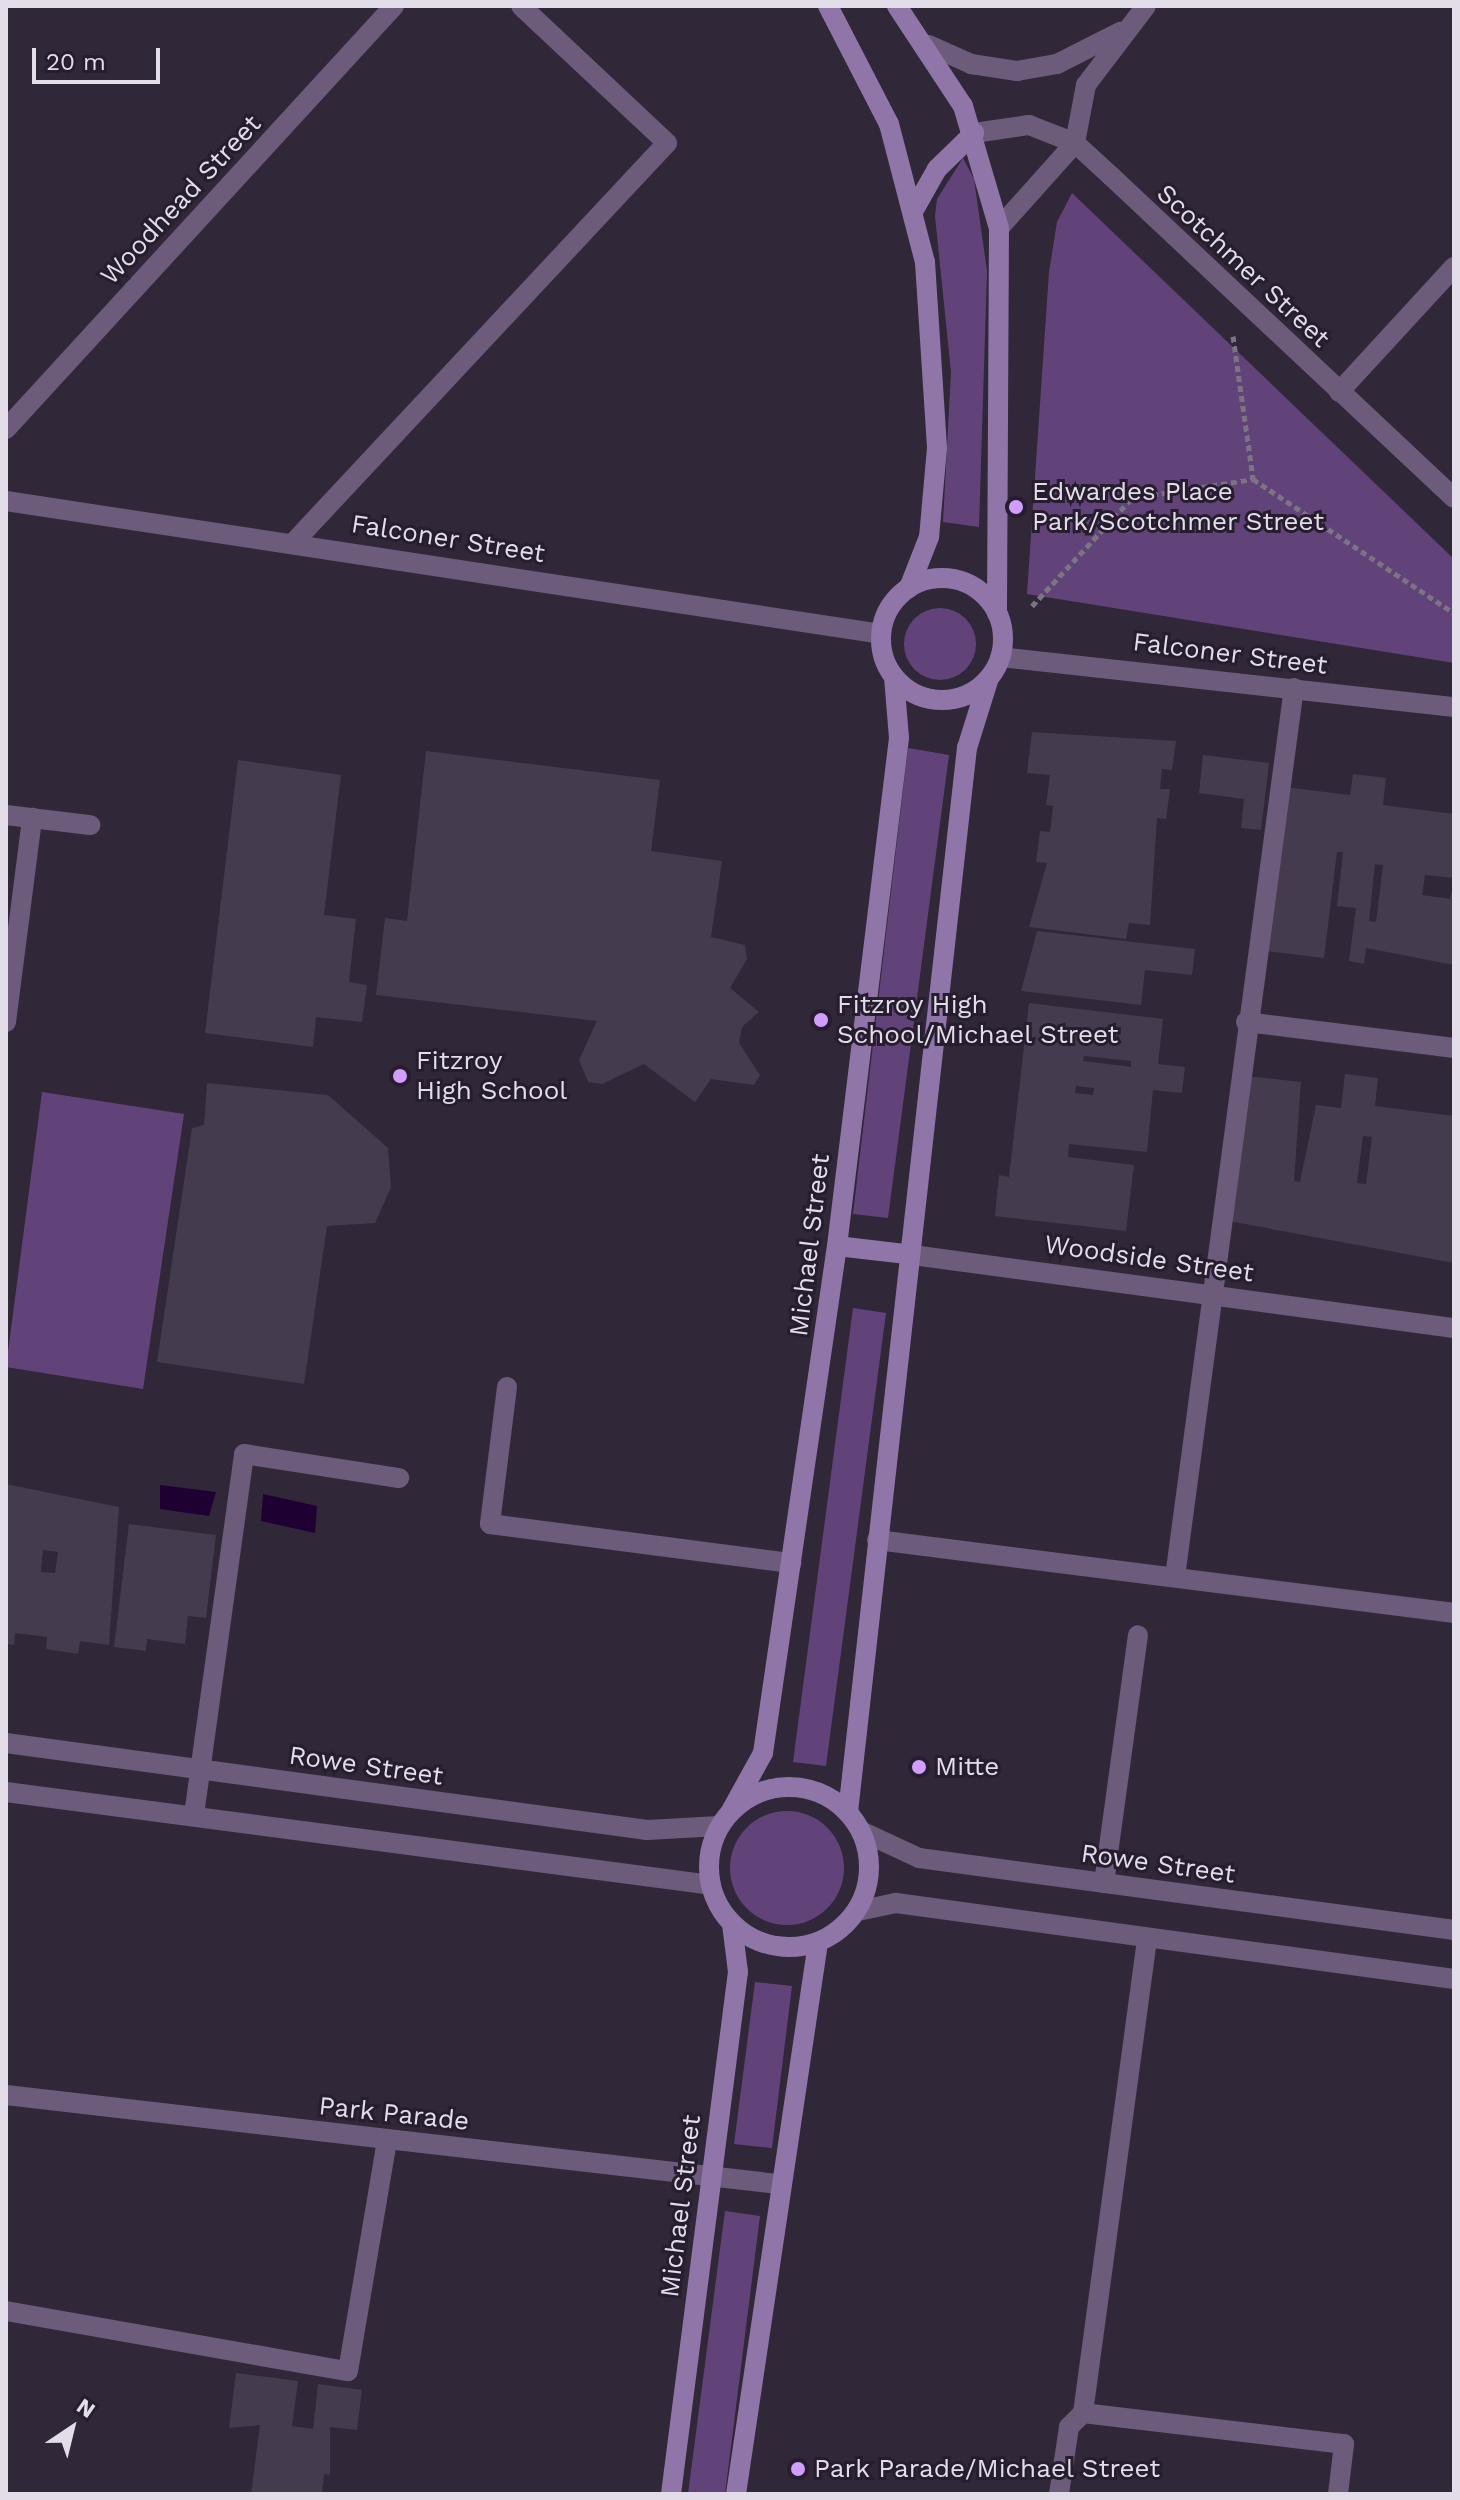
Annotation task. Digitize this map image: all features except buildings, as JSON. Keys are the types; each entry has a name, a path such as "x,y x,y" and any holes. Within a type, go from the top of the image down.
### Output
{"street":[{"name":"Woodhead Street","path":"6,429 394,6"},
{"path":"294,542 667,143 521,6"},
{"path":"828,6 880,101 915,208 935,351 937,448 927,547 909,588 889,608 881,634 894,677 924,697 947,700 989,678"},
{"path":"848,1812 905,1254 967,748 989,678 1000,657 997,613 999,228 974,133 929,45 897,6"},
{"path":"999,228 1075,143 1086,85 1125,29 1146,6"},
{"path":"929,45 971,64 1027,71 1057,64 1125,29"},
{"name":"Scotchmer Street","path":"974,133 1029,125 1075,143 1454,498"},
{"path":"915,208 943,162 974,133"},
{"path":"1339,392 1454,267"},
{"name":"Falconer Street","path":"6,501 294,542 881,634"},
{"path":"909,588 953,579 974,587 997,613"},
{"name":"Falconer Street","path":"1000,657 1454,707"},
{"name":"Michael Street","path":"725,1819 763,1753 837,1246 899,738 894,677"},
{"path":"1175,1577 1209,1294 1294,688"},
{"path":"6,815 90,825"},
{"path":"6,1022 32,818"},
{"path":"1246,1022 1454,1048"},
{"name":"Woodside Street","path":"837,1246 1454,1328"},
{"path":"507,1387 490,1524 791,1563"},
{"path":"194,1815 203,1770 244,1454 399,1478"},
{"path":"877,1540 1454,1613"},
{"path":"1104,1883 1138,1635"},
{"name":"Rowe Street","path":"6,1743 647,1830 725,1819"},
{"path":"858,1911 870,1871 861,1831 848,1812 802,1788 752,1795 725,1819 711,1885 732,1924 772,1946 818,1943 858,1911 896,1903 1454,1979"},
{"path":"6,1792 711,1885"},
{"name":"Rowe Street","path":"861,1831 904,1856 1454,1930"},
{"name":"Michael Street","path":"671,2494 738,1972 732,1924"},
{"path":"1059,2494 1069,2427 1083,2413 1147,1938"},
{"path":"736,2494 777,2184 818,1943"},
{"name":"Park Parade","path":"6,2095 777,2184"},
{"path":"6,2311 348,2371 387,2140"},
{"path":"1083,2413 1344,2444 1338,2494"}],"path":[{"path":"1234,334 1253,479"},
{"path":"1032,606 1132,498 1253,479 1454,613"}],"shaded area":[{"path":"963,158 974,179 987,271 979,527 943,522 951,372 935,216 937,199"},
{"path":"1072,193 1454,559 1454,663 1027,594 1049,272 1057,222"},
{"path":"940,608 960,614 970,624 976,644 970,664 960,674 940,680 920,674 910,664 904,644 910,624 920,614"},
{"path":"908,748 949,755 888,1218 853,1214"},
{"path":"42,1092 184,1114 143,1389 6,1367"},
{"path":"853,1308 886,1313 826,1766 793,1762"},
{"path":"160,1485 216,1492 209,1516 160,1509"},
{"path":"263,1494 317,1506 315,1533 261,1521"},
{"path":"787,1811 819,1820 835,1836 844,1868 835,1900 819,1916 787,1925 755,1916 739,1900 730,1868 739,1836 755,1820"},
{"path":"755,1982 792,1986 772,2148 734,2144"},
{"path":"725,2211 760,2216 725,2494 688,2494"}],"place":[{"name":"Edwardes Place Park/Scotchmer Street","path":"1016,507"},
{"name":"Fitzroy High School/Michael Street","path":"821,1020"},
{"name":"Fitzroy High School","path":"400,1076"},
{"name":"Mitte","path":"919,1767"},
{"name":"Park Parade/Michael Street","path":"798,2469"}]}
